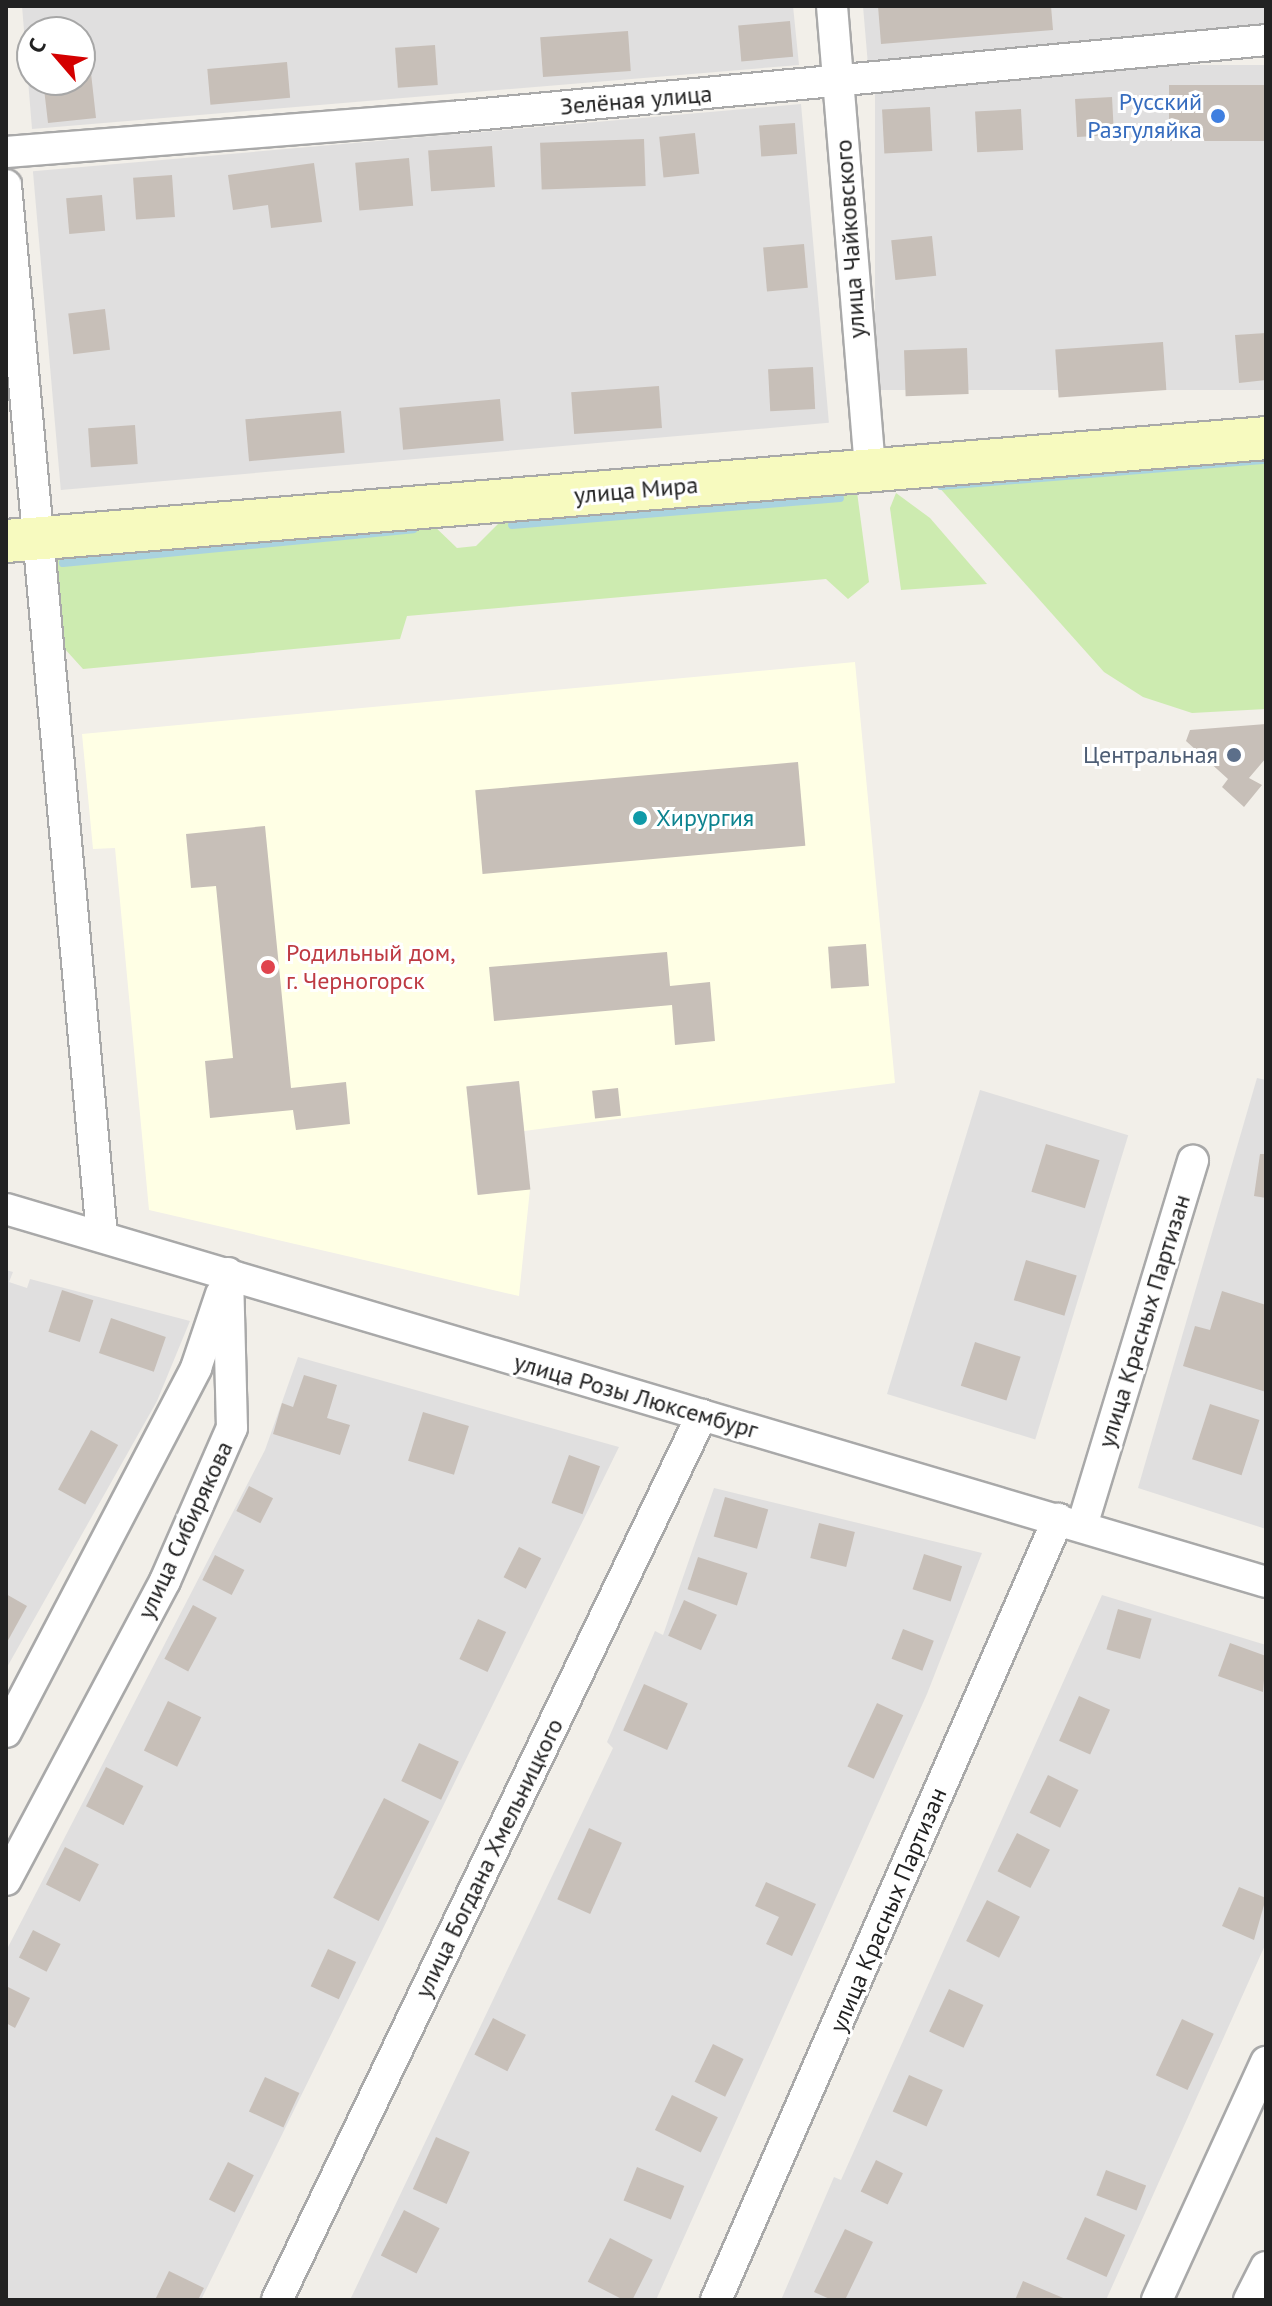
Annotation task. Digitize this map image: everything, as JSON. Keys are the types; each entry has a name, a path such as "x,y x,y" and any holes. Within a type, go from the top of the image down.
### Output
{"main road":[{"name":"улица Мира","path":"22,540 1266,438"}],"street":[{"name":"улица Чайковского","path":"832,6 870,472"},
{"name":"Зелёная улица","path":"6,152 1266,40"},
{"path":"6,185 22,540 102,1235"},
{"name":"улица Красных Партизан","path":"716,2300 1070,1523 1193,1161"},
{"name":"улица Розы Люксембург","path":"6,1209 1266,1582"},
{"path":"6,1732 196,1368 228,1273"},
{"name":"улица Сибирякова","path":"6,1880 165,1581 232,1428 228,1273"},
{"name":"улица Богдана Хмельницкого","path":"277,2300 702,1415"},
{"path":"1157,2300 1266,2062"},
{"path":"1249,2300 1266,2267"}],"shaded area":[{"path":"22,6 793,6 799,65 32,129 29,96 96,96 96,16 23,16"},
{"path":"863,6 1266,6 1266,31 868,65"},
{"path":"875,65 1266,65 1266,390 875,390"},
{"path":"801,104 829,423 61,490 33,171"},
{"path":"855,662 895,1083 524,1131 519,1081 467,1086 477,1194 530,1189 519,1296 149,1210 115,848 93,849 82,734"},
{"path":"1257,1078 1266,1080 1266,1529 1138,1488"},
{"path":"980,1090 1128,1135 1035,1439 887,1394"},
{"path":"6,1270 13,1272 9,1282 27,1288 30,1279 190,1321 157,1401 6,1669"},
{"path":"298,1357 619,1447 201,2300 6,2300 6,1951 265,1450"},
{"path":"714,1488 982,1553 927,1694 656,2300 350,2300 613,1748 607,1742 655,1631 663,1635"},
{"path":"1102,1595 1266,1645 1266,1943 1106,2300 781,2300 834,2177 841,2180"}],"green space":[{"path":"1266,457 1266,709 1192,713 1143,697 1104,672 937,485"},
{"path":"857,492 869,582 848,599 826,579 407,616 400,639 83,669 64,648 55,556 431,523 457,548 476,546 503,519"},
{"path":"896,493 930,518 987,584 901,590 890,508"}],"building":[{"path":"878,6 1051,6 1053,30 881,44"},
{"path":"790,21 793,57 741,61 738,26"},
{"path":"628,31 631,71 543,77 540,37"},
{"path":"435,45 438,85 398,88 395,48"},
{"path":"287,62 290,98 210,105 207,69"},
{"name":"Русский Разгуляйка","path":"1169,85 1266,85 1266,141 1169,141"},
{"path":"45,96 94,96 96,118 48,123"},
{"path":"1112,97 1114,135 1077,137 1075,99"},
{"path":"930,107 932,151 884,153 882,110"},
{"path":"1021,109 1023,150 977,152 975,111"},
{"path":"795,123 797,154 761,156 759,126"},
{"path":"695,133 699,174 663,178 659,137"},
{"path":"644,139 646,186 542,190 540,143"},
{"path":"492,146 495,187 431,191 428,150"},
{"path":"409,158 413,206 359,211 355,163"},
{"path":"314,163 322,222 271,228 268,205 233,210 228,175"},
{"path":"172,175 175,217 136,220 133,178"},
{"path":"102,195 105,231 69,234 66,198"},
{"path":"932,236 936,276 895,280 891,240"},
{"path":"804,244 808,288 767,291 763,248"},
{"path":"105,309 110,350 73,354 68,314"},
{"path":"1266,333 1266,380 1239,383 1235,335"},
{"path":"1163,342 1166,390 1059,397 1055,350"},
{"path":"967,348 969,394 906,396 904,350"},
{"path":"813,367 815,409 770,411 768,369"},
{"path":"659,386 662,428 574,434 571,392"},
{"path":"500,399 504,441 403,450 399,408"},
{"path":"341,411 345,453 249,461 245,419"},
{"path":"135,425 138,464 91,467 88,428"},
{"name":"Центральная","path":"1266,724 1266,758 1249,778 1262,785 1244,807 1222,787 1228,779 1186,741 1190,730"},
{"name":"Хирургия","path":"798,762 805,846 483,874 475,790"},
{"name":"Родильный дом, г. Черногорск","path":"265,826 291,1088 346,1082 350,1124 296,1130 293,1110 210,1118 205,1061 233,1058 216,886 191,888 186,834"},
{"path":"866,944 869,986 831,989 828,947"},
{"path":"667,952 670,986 710,982 715,1041 675,1045 672,1005 494,1021 489,967"},
{"path":"519,1081 530,1189 478,1195 466,1087"},
{"path":"618,1088 621,1116 595,1119 592,1091"},
{"path":"1046,1144 1100,1160 1085,1208 1031,1192"},
{"path":"1260,1154 1266,1154 1266,1198 1254,1196"},
{"path":"1026,1260 1077,1275 1064,1316 1014,1300"},
{"path":"62,1290 93,1300 80,1342 48,1332"},
{"path":"1222,1291 1266,1305 1266,1392 1183,1366 1195,1326 1210,1330"},
{"path":"111,1318 166,1337 154,1372 99,1353"},
{"path":"975,1342 1021,1357 1006,1401 961,1386"},
{"path":"304,1375 337,1385 327,1418 350,1425 340,1455 273,1434 282,1403 293,1407"},
{"path":"1210,1404 1259,1420 1242,1475 1192,1459"},
{"path":"423,1412 469,1426 454,1475 408,1461"},
{"path":"91,1430 118,1445 85,1505 58,1489"},
{"path":"569,1455 600,1466 583,1514 552,1503"},
{"path":"249,1486 273,1498 260,1523 236,1511"},
{"path":"725,1497 768,1509 757,1549 714,1536"},
{"path":"819,1523 855,1532 846,1567 810,1558"},
{"path":"519,1547 541,1558 526,1589 504,1577"},
{"path":"924,1554 962,1566 951,1602 913,1589"},
{"path":"215,1555 244,1570 232,1595 202,1580"},
{"path":"698,1557 747,1573 737,1605 687,1589"},
{"path":"6,1594 27,1606 6,1644"},
{"path":"684,1600 717,1615 701,1650 668,1636"},
{"path":"193,1605 217,1618 188,1672 164,1659"},
{"path":"1118,1609 1152,1619 1140,1659 1106,1649"},
{"path":"478,1619 506,1632 488,1672 459,1659"},
{"path":"903,1629 934,1641 922,1671 892,1659"},
{"path":"1230,1643 1266,1656 1263,1692 1218,1676"},
{"path":"644,1684 688,1704 667,1750 623,1731"},
{"path":"1079,1696 1110,1710 1090,1755 1059,1741"},
{"path":"168,1701 201,1717 177,1767 144,1750"},
{"path":"877,1703 903,1715 874,1779 847,1766"},
{"path":"419,1743 459,1762 441,1800 401,1781"},
{"path":"106,1767 143,1786 123,1825 86,1806"},
{"path":"1048,1775 1079,1790 1060,1828 1030,1813"},
{"path":"384,1798 429,1821 379,1921 333,1898"},
{"path":"589,1828 622,1843 590,1914 557,1899"},
{"path":"1017,1833 1050,1850 1030,1888 997,1871"},
{"path":"65,1847 99,1864 80,1902 46,1884"},
{"path":"766,1882 816,1904 792,1956 766,1944 779,1917 755,1906"},
{"path":"1239,1887 1266,1898 1254,1940 1222,1926"},
{"path":"987,1900 1020,1917 999,1958 966,1941"},
{"path":"33,1930 61,1944 47,1972 19,1958"},
{"path":"328,1949 356,1962 339,1999 311,1986"},
{"path":"6,1986 30,1998 15,2028 6,2023"},
{"path":"949,1989 983,2005 964,2048 929,2032"},
{"path":"493,2018 526,2035 507,2071 474,2055"},
{"path":"1182,2019 1214,2034 1188,2090 1156,2075"},
{"path":"713,2044 744,2059 725,2097 695,2082"},
{"path":"909,2075 943,2090 927,2127 893,2112"},
{"path":"265,2077 299,2093 283,2127 249,2111"},
{"path":"672,2095 718,2117 701,2152 655,2130"},
{"path":"436,2137 470,2152 447,2204 413,2189"},
{"path":"876,2160 903,2173 888,2205 861,2191"},
{"path":"228,2162 254,2175 235,2213 209,2199"},
{"path":"637,2167 684,2186 671,2219 624,2200"},
{"path":"1106,2170 1146,2185 1136,2211 1096,2195"},
{"path":"404,2210 440,2228 416,2274 381,2255"},
{"path":"1085,2217 1125,2235 1106,2277 1066,2259"},
{"path":"845,2229 873,2242 845,2300 832,2300 814,2292"},
{"path":"610,2238 653,2260 632,2300 624,2300 588,2282"},
{"path":"169,2271 204,2288 198,2300 155,2300"},
{"path":"1023,2281 1068,2300 1015,2300"}],"waterway":[{"path":"941,486 1266,460"},
{"path":"512,525 840,498"},
{"path":"63,563 413,529"}],"place":[{"name":"Русский Разгуляйка","path":"1218,116"},
{"name":"Центральная","path":"1234,755"},
{"name":"Хирургия","path":"640,818"},
{"name":"Родильный дом, г. Черногорск","path":"268,967"}]}
